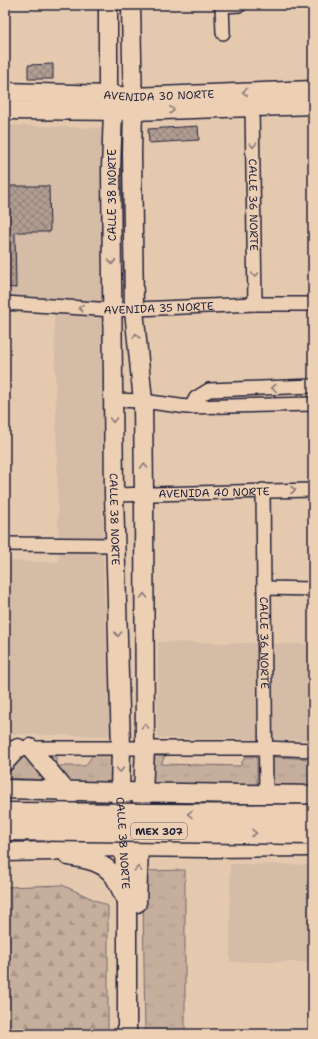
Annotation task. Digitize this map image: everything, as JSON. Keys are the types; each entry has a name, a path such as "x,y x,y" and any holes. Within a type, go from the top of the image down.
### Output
{"highway":[{"path":"5,803 65,805 92,808 121,835"},
{"name":"MEX 307","path":"5,814 121,835 313,816"},
{"name":"MEX 307","path":"5,829 121,835 313,833"},
{"path":"5,840 62,839 121,835"}],"main road":[{"name":"CALLE 38 NORTE","path":"108,5 113,310 114,494 121,748 121,835 127,901 127,1034"},
{"name":"CALLE 38 NORTE","path":"131,5 134,310 143,401 145,748 143,793 121,835 137,905 138,1034"},
{"name":"AVENIDA 30 NORTE","path":"133,104 313,90"},
{"name":"AVENIDA 30 NORTE","path":"5,92 133,104 252,106 313,105"},
{"name":"AVENIDA 30 NORTE","path":"5,110 110,103"},
{"path":"5,762 18,748 65,790 72,806 78,827 73,843 52,851"},
{"path":"5,789 143,793 313,795"},
{"path":"233,793 222,800 214,811 211,823 218,839 234,848"},
{"path":"5,852 52,851 72,848 121,835 234,848 313,847"},
{"path":"52,851 66,856 87,859 99,863 114,876 127,901"}],"street":[{"path":"223,33 222,5 240,5"},
{"name":"CALLE 36 NORTE","path":"252,106 255,304"},
{"name":"AVENIDA 35 NORTE","path":"5,303 113,310 255,304 313,304"},
{"path":"191,406 196,398 202,393 210,390 313,386"},
{"path":"113,400 143,401 191,406 313,404"},
{"name":"CALLE 36 NORTE","path":"263,490 266,795"},
{"name":"AVENIDA 40 NORTE","path":"114,494 313,490"},
{"path":"5,544 115,545"},
{"path":"264,588 313,589"},
{"path":"18,748 265,748 313,750"}],"shaded area":[{"path":"5,125 102,128 103,562 111,736 5,734 5,561 59,562 54,313 5,311"},
{"path":"158,642 313,644 313,740 157,738"},
{"path":"230,864 313,865 313,962 230,962"}],"green space":[{"path":"93,755 114,755 114,776 107,784 65,783 43,757 57,757 55,766 85,766"},
{"path":"153,756 165,756 161,764 240,766 245,757 257,757 257,787 153,784"},
{"path":"32,757 51,780 5,778 5,769 15,758"},
{"path":"273,757 313,759 313,788 270,787 270,760"},
{"path":"185,870 185,1034 145,1034 143,899 147,871"},
{"path":"62,885 108,906 108,1034 5,1034 5,887"}],"building":[{"path":"53,64 53,79 28,79 28,65"},
{"path":"198,126 199,140 149,143 148,129"},
{"path":"5,186 49,186 50,232 15,232 16,288 5,287"}]}
